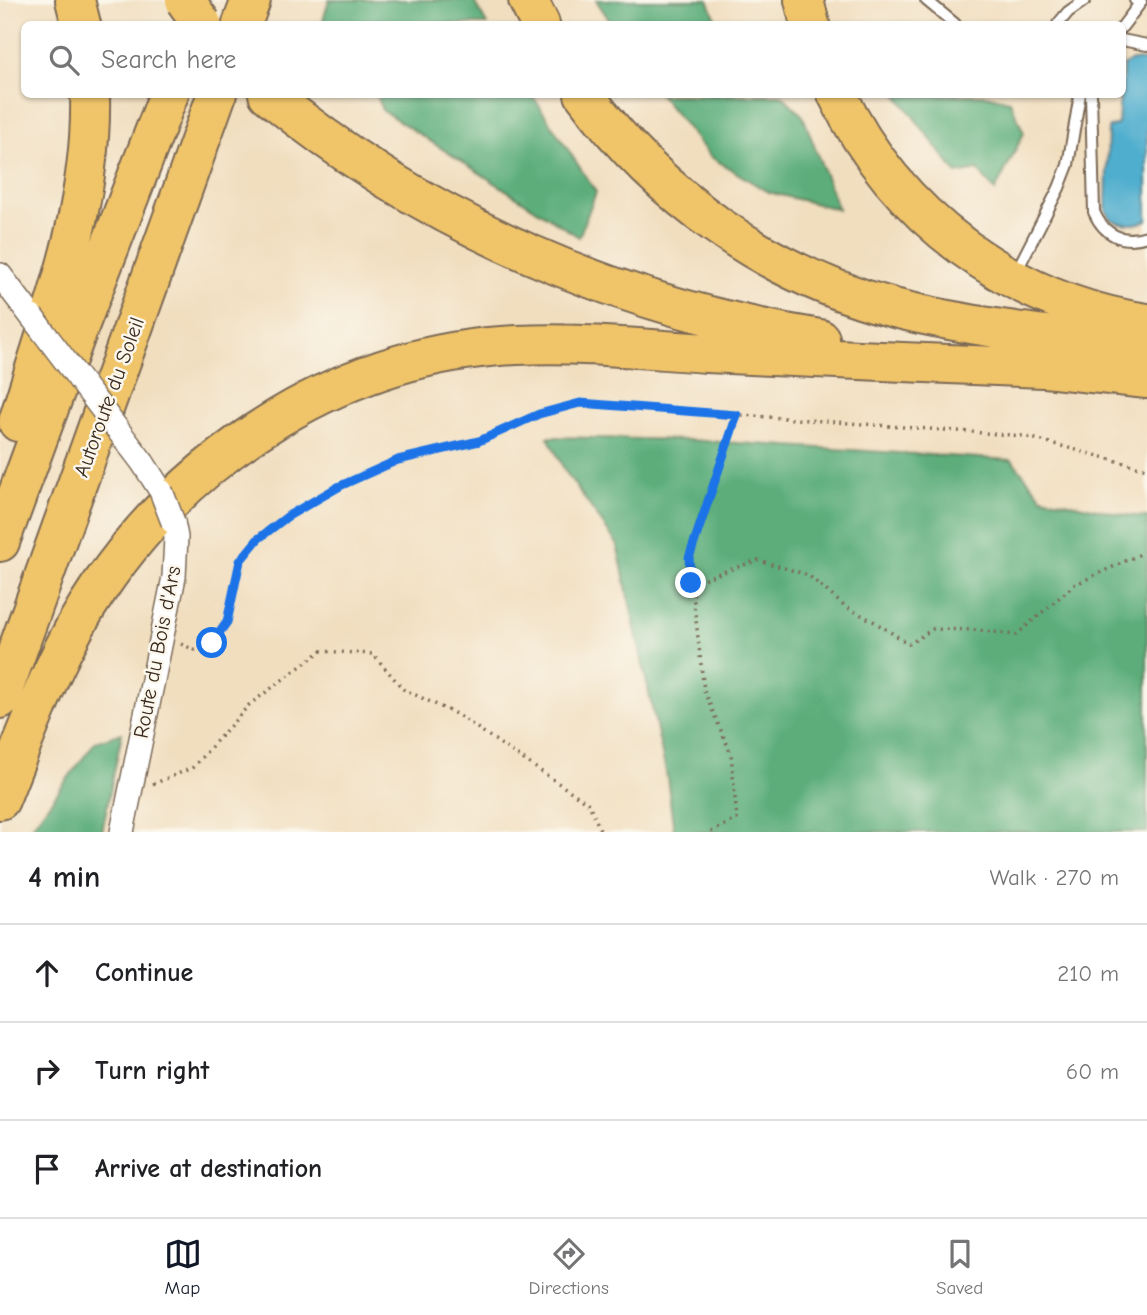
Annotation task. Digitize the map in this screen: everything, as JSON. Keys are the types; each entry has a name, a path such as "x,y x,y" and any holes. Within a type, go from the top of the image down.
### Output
{"highway":[{"path":"75,0 80,21"},
{"path":"185,0 200,21"},
{"path":"198,21 206,0"},
{"path":"243,21 251,0"},
{"path":"528,0 538,21"},
{"path":"804,0 809,21"},
{"path":"0,481 73,244 88,168 90,98"},
{"path":"0,542 79,324 167,98"},
{"name":"Autoroute du Soleil","path":"0,699 216,98"},
{"path":"273,98 313,131 435,208 513,246 583,275 660,302 803,336 885,349 1147,379"},
{"path":"587,98 629,150 685,201 750,247 818,282 892,307 956,322 1147,347"},
{"path":"839,98 872,155 896,186 947,236 1012,279 1049,296 1147,323"},
{"path":"0,800 45,688 73,629 97,589 148,523 182,489 245,438 295,408 355,380 433,356 515,345 618,346 704,353 1043,368"}],"street":[{"name":"Route du Bois d'Ars","path":"0,275 143,463 161,491 173,522 176,556 163,638 128,793 122,832"}],"lane":[{"path":"926,0 951,21"},
{"path":"1060,21 1085,0"},
{"path":"1126,22 1141,2 1135,0"},
{"path":"1126,41 1147,46"},
{"path":"1012,279 1059,188 1068,164 1079,98"},
{"path":"1091,98 1094,212 1099,224 1110,234 1126,240 1147,236"}],"path":[{"path":"163,638 195,650 212,643 227,622 240,561 258,539 288,516 340,486 398,460 479,441 539,414 580,403 1024,436 1147,469"},
{"path":"711,832 737,819 731,754 704,691 689,558 737,415"},
{"path":"691,583 758,560 807,575 844,606 909,644 933,629 976,630 1016,635 1074,585 1147,551"},
{"path":"128,793 192,768 249,705 321,651 373,654 403,689 458,715 589,804 601,832"}],"green space":[{"path":"329,0 473,0 485,21 323,21"},
{"path":"596,0 708,0 717,21 610,21"},
{"path":"378,98 534,98 596,192 579,237 382,110"},
{"path":"662,98 785,98 803,116 838,209 768,192 711,157"},
{"path":"899,98 998,98 1010,101 1024,133 995,191 978,170 957,174"},
{"path":"548,437 689,440 1012,460 1042,497 1125,515 1147,517 1147,832 674,832 667,777 617,544 565,471"},
{"path":"122,733 102,832 28,832 95,742"}],"water":[{"path":"1132,60 1147,61 1147,220 1129,224 1111,219 1106,210 1108,128 1118,124 1120,98 1126,98 1126,64"}],"route":[{"path":"212,643 227,622 240,561 258,539 288,516 340,486 398,460 479,441 539,414 580,403 737,415 689,558 691,583"}]}
